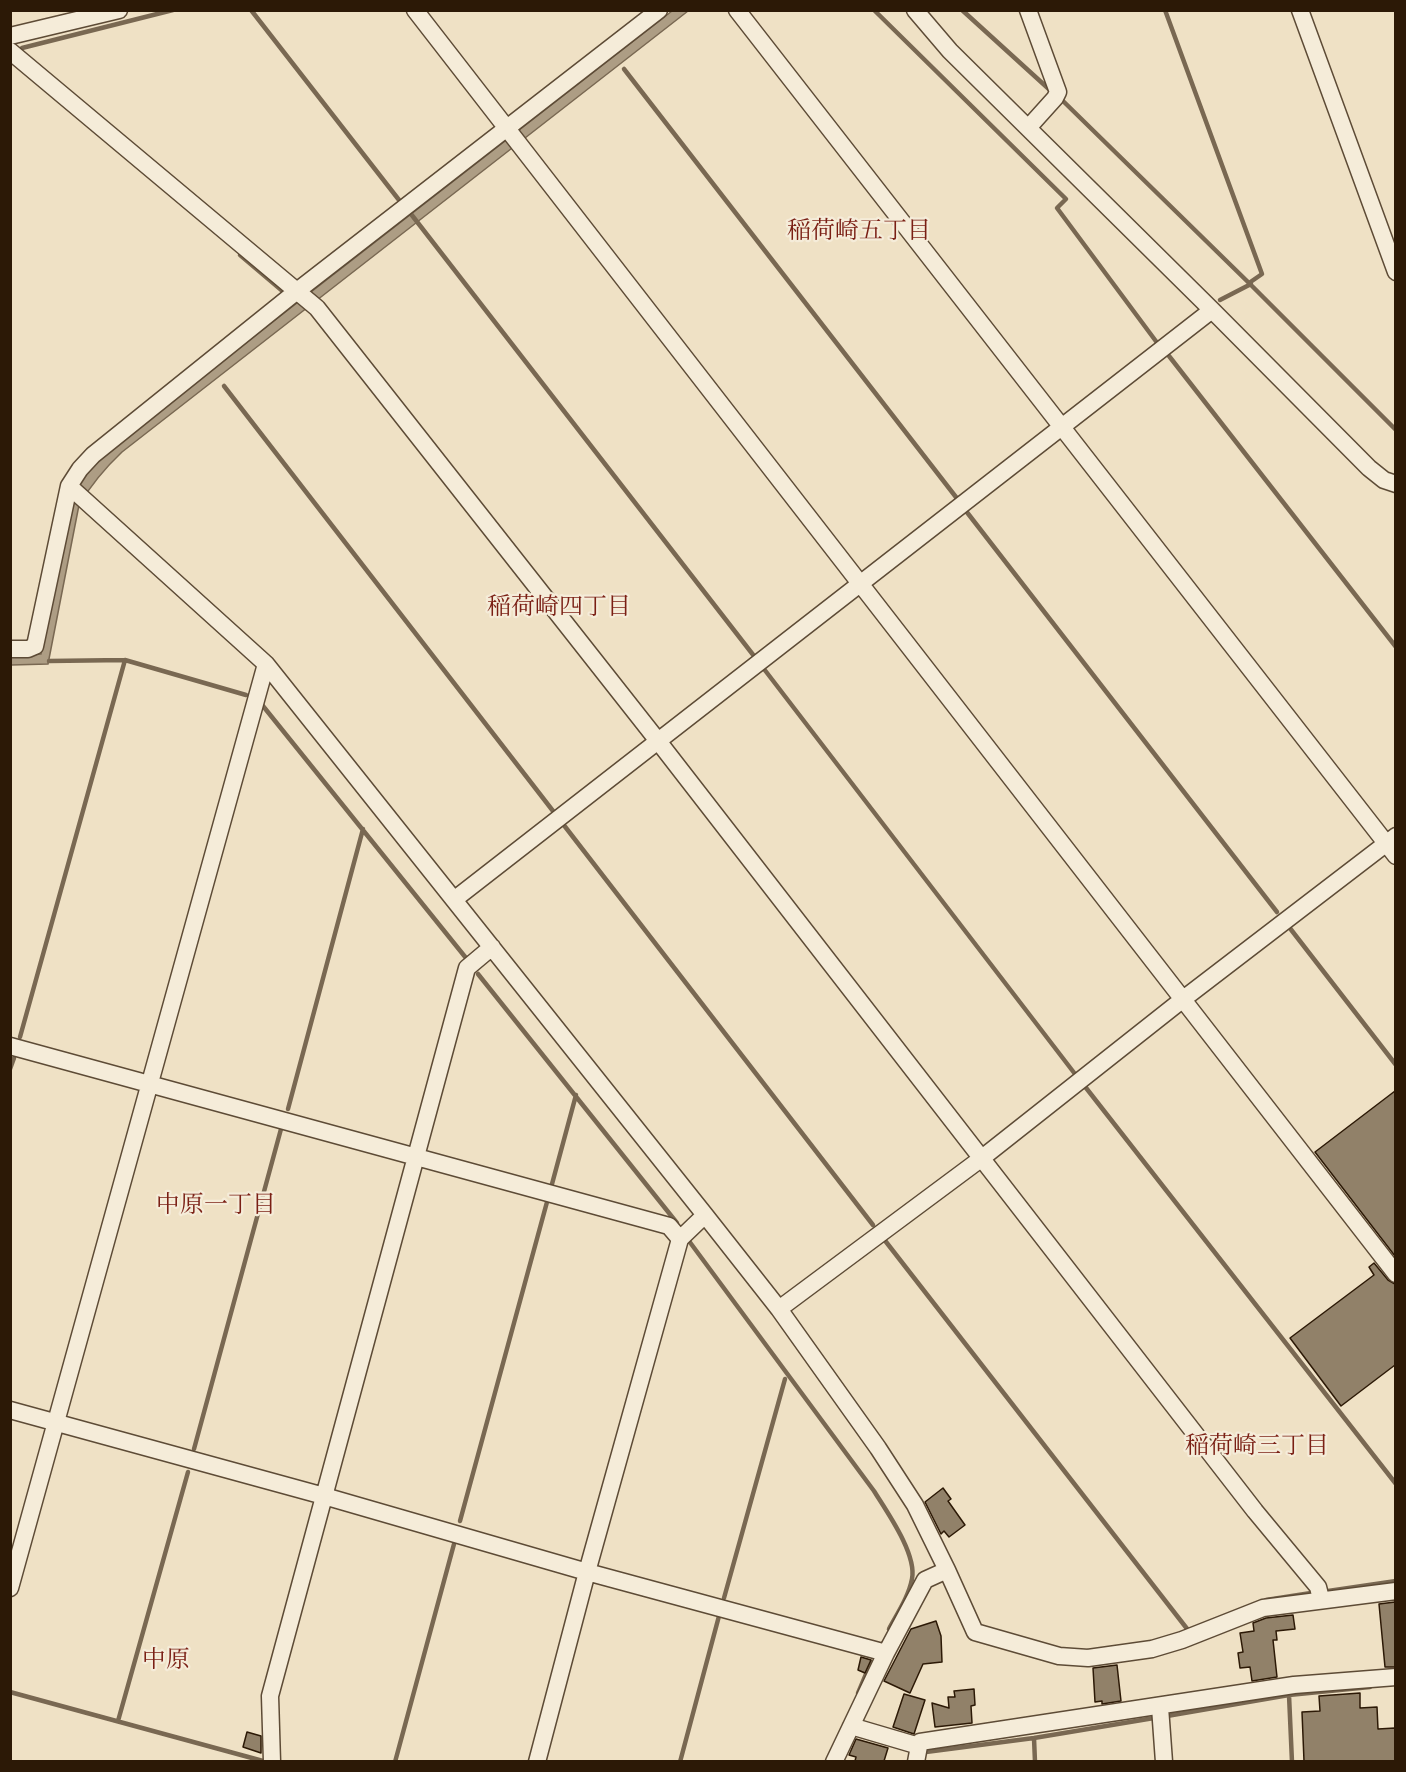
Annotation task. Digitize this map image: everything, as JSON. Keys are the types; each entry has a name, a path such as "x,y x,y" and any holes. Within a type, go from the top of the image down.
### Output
{"street":[{"path":"10,36 119,10"},
{"path":"415,10 1395,1274"},
{"path":"10,649 28,649 35,646 80,469 93,455 297,291 660,10"},
{"path":"737,10 1392,845 1182,1000 982,1158 779,1309"},
{"path":"915,10 950,51 1368,468 1384,480 1395,484"},
{"path":"1028,10 1058,92 1028,128"},
{"path":"1300,10 1395,272"},
{"path":"10,51 317,308 658,741 1255,1511 1318,1587 1321,1599"},
{"path":"454,899 1212,310"},
{"path":"75,492 266,664 705,1215 779,1309 903,1486 948,1570 975,1632 1059,1656 1088,1658 1152,1649 1182,1640 1263,1608 1395,1591"},
{"path":"10,1588 266,664"},
{"path":"272,1761 270,1696 415,1157 467,968 492,947"},
{"path":"10,1046 669,1226 680,1239"},
{"path":"537,1761 680,1239 705,1215"},
{"path":"10,1410 324,1496 587,1572 886,1653"},
{"path":"834,1761 886,1653 925,1580 948,1570"},
{"path":"851,1726 917,1754 920,1742 1294,1685 1395,1677"},
{"path":"1160,1707 1164,1761"}],"shaded area":[{"path":"672,11 688,11 122,452 93,484 79,505 48,664 11,665 10,655 41,654 71,497 81,479 117,443"}],"building":[{"path":"1395,1091 1395,1256 1315,1152"},
{"path":"1374,1263 1388,1280 1395,1284 1395,1365 1341,1406 1290,1338 1374,1275 1369,1267"},
{"path":"943,1488 951,1499 948,1501 965,1525 949,1537 944,1531 941,1534 925,1502"},
{"path":"1395,1602 1395,1667 1385,1667 1379,1604"},
{"path":"1293,1615 1295,1629 1276,1631 1277,1640 1273,1640 1277,1677 1252,1681 1250,1667 1240,1668 1238,1653 1243,1652 1240,1633 1254,1631 1253,1623 1266,1618"},
{"path":"936,1621 941,1636 942,1662 923,1664 910,1693 884,1681 911,1629"},
{"path":"861,1657 871,1660 865,1673 858,1670"},
{"path":"1117,1665 1121,1701 1102,1704 1102,1701 1095,1702 1093,1668"},
{"path":"974,1689 975,1705 971,1706 972,1723 935,1727 932,1703 949,1708 948,1697 955,1697 954,1691"},
{"path":"1360,1693 1360,1708 1377,1707 1378,1729 1395,1728 1395,1761 1304,1761 1302,1712 1320,1711 1319,1696"},
{"path":"904,1694 925,1700 914,1734 893,1727"},
{"path":"247,1732 261,1736 261,1753 243,1747"},
{"path":"856,1739 888,1748 884,1761 855,1761 856,1757 849,1755"}],"waterway":[{"path":"22,48 173,10"},
{"path":"251,10 399,200"},
{"path":"874,10 1066,199 1057,208 1158,344"},
{"path":"962,10 1051,91"},
{"path":"1165,10 1262,274 1249,283"},
{"path":"624,69 959,501"},
{"path":"1063,101 1396,430"},
{"path":"411,214 754,656"},
{"path":"240,255 286,294"},
{"path":"1220,300 1251,284"},
{"path":"1169,356 1396,647"},
{"path":"224,386 553,811"},
{"path":"966,511 1277,912"},
{"path":"49,661 125,660 246,695"},
{"path":"20,1037 125,660"},
{"path":"764,669 1075,1074"},
{"path":"263,706 466,958"},
{"path":"563,824 873,1225"},
{"path":"288,1109 363,829"},
{"path":"1289,927 1396,1065"},
{"path":"478,974 677,1223"},
{"path":"10,1069 14,1058"},
{"path":"1083,1084 1396,1484"},
{"path":"552,1184 576,1095"},
{"path":"194,1449 281,1129"},
{"path":"460,1521 547,1202"},
{"path":"883,1238 1188,1630"},
{"path":"689,1241 874,1491 900,1534 910,1558 912,1579 906,1598 889,1629"},
{"path":"724,1598 785,1379"},
{"path":"118,1721 188,1472"},
{"path":"395,1762 454,1544"},
{"path":"1328,1591 1396,1581"},
{"path":"1266,1600 1311,1593"},
{"path":"680,1762 719,1616"},
{"path":"858,1693 871,1662"},
{"path":"1167,1716 1289,1695 1370,1687"},
{"path":"10,1692 263,1761"},
{"path":"1289,1695 1292,1762"},
{"path":"926,1752 1034,1738 1154,1718"},
{"path":"1034,1738 1035,1762"}],"district":[{"name":"稲荷崎五丁目","path":"859,232"},
{"name":"稲荷崎四丁目","path":"559,608"},
{"name":"中原一丁目","path":"216,1206"},
{"name":"稲荷崎三丁目","path":"1257,1447"},
{"name":"中原","path":"166,1661"}]}
